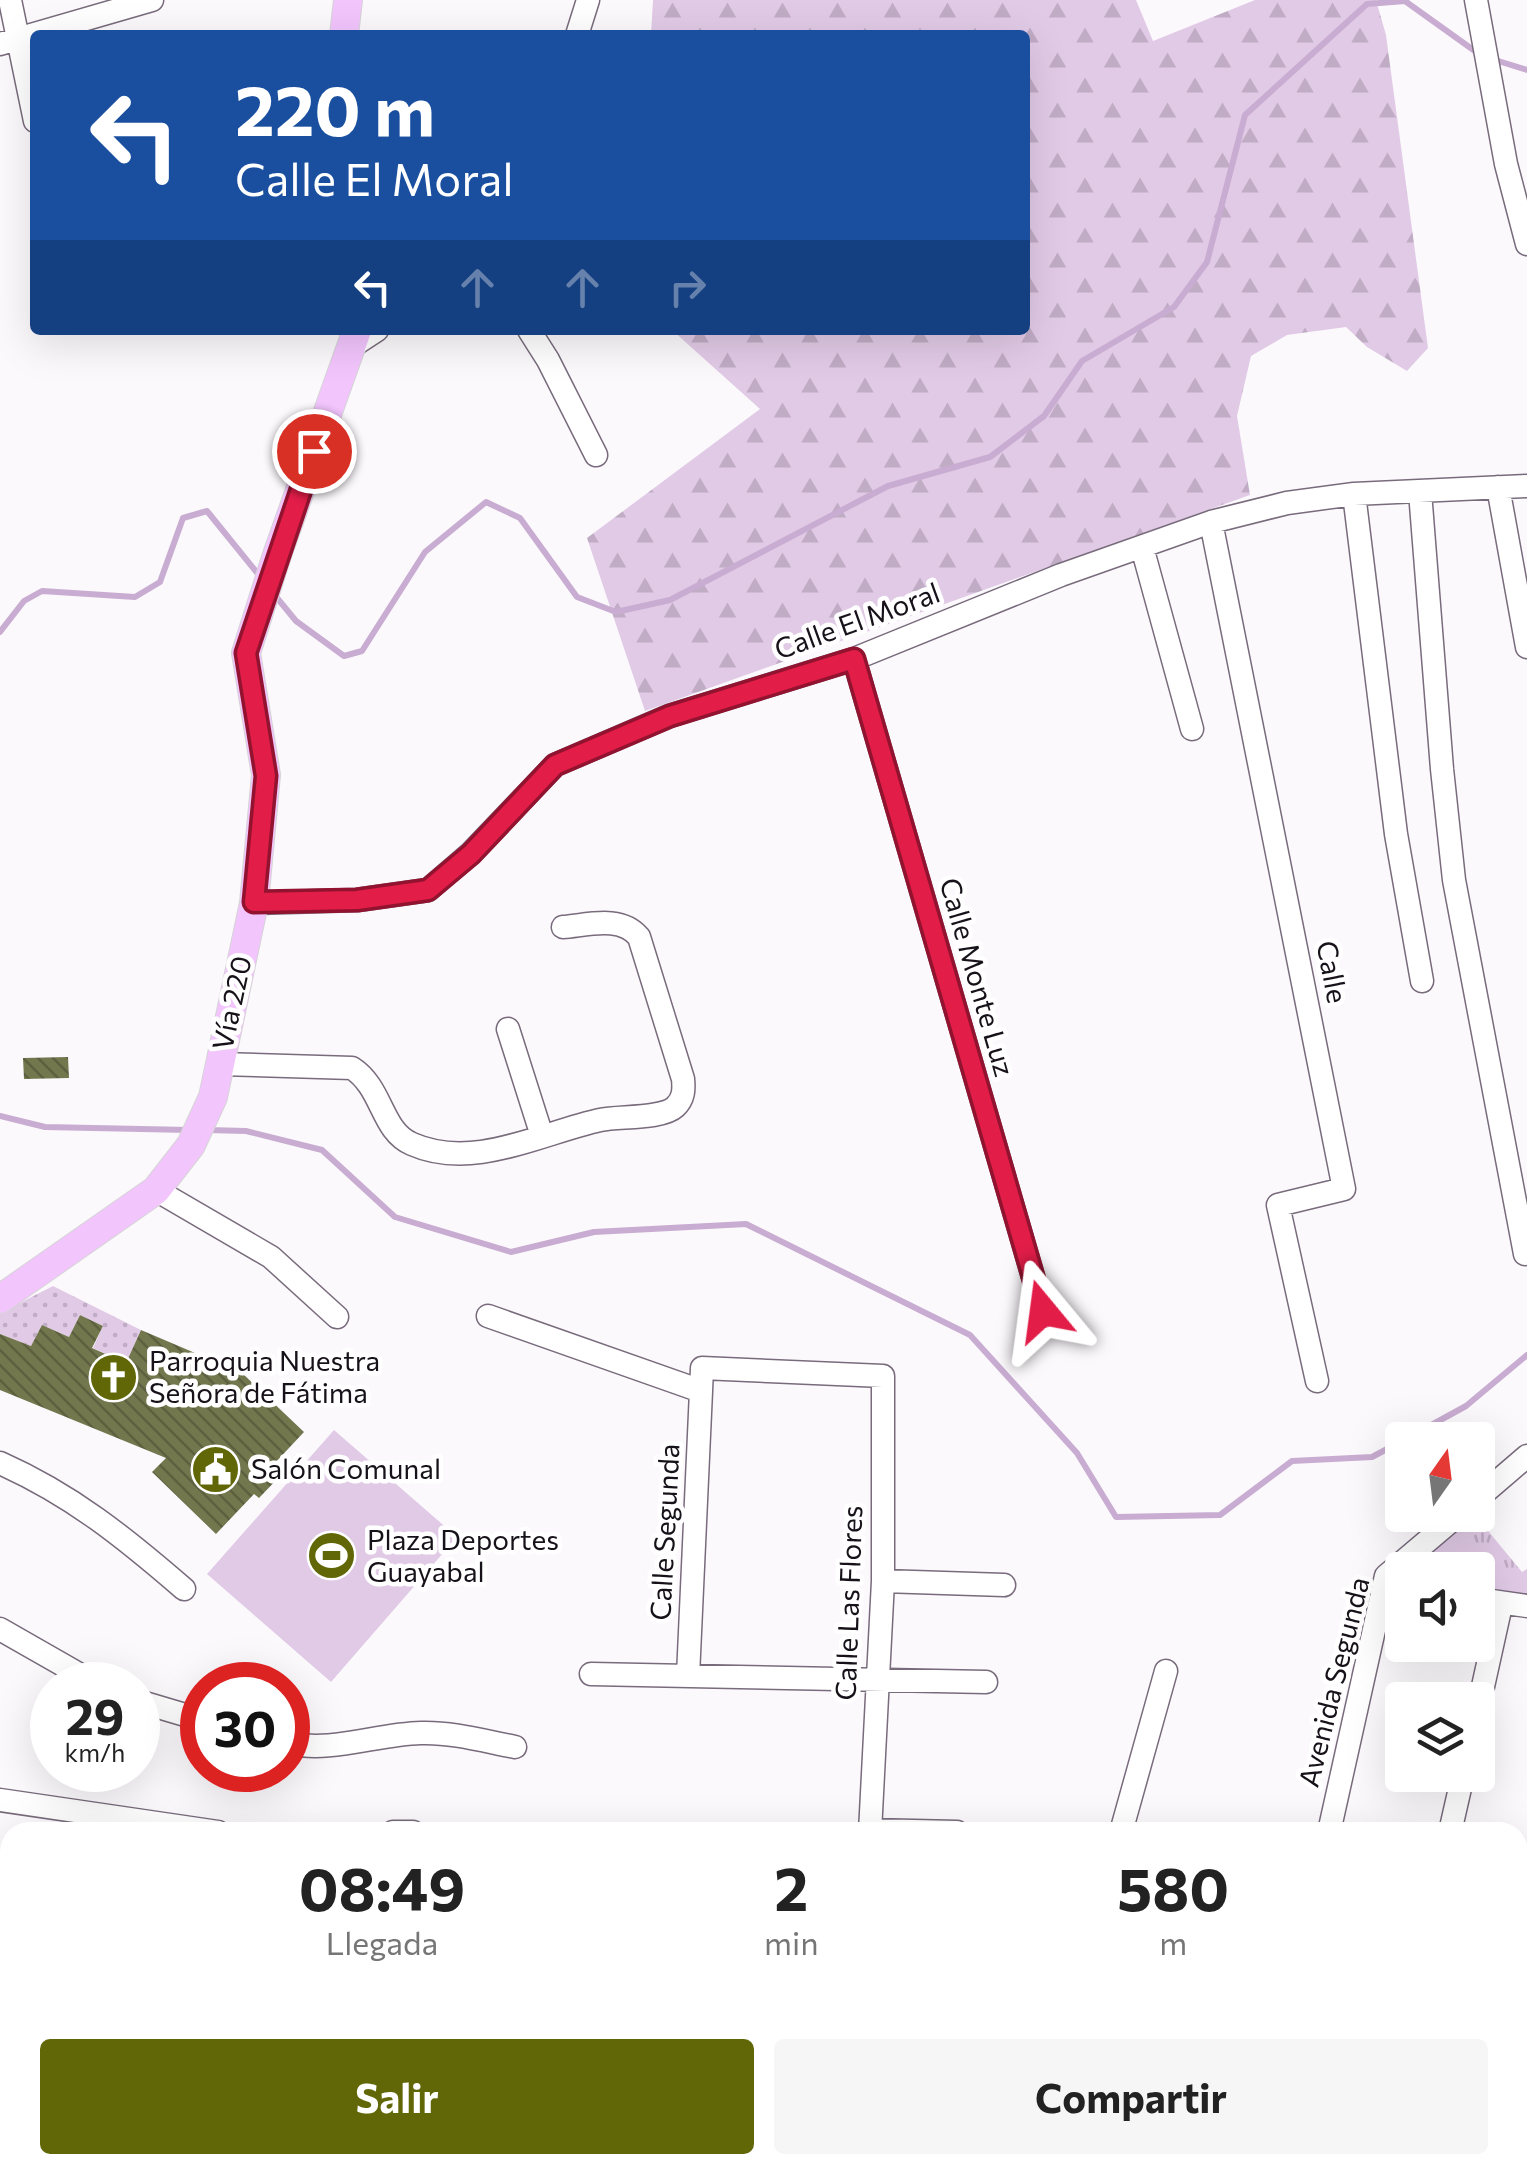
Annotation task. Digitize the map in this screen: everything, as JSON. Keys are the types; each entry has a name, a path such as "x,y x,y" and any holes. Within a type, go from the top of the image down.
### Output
{"main road":[{"path":"345,30 348,0"},
{"name":"Vía 220","path":"0,1299 156,1190 192,1145 213,1097 254,902 266,776 246,653 354,338"}],"street":[{"path":"10,0 9,42 30,106"},
{"path":"50,30 152,0"},
{"path":"578,30 588,0"},
{"path":"1476,0 1506,164 1527,244"},
{"path":"532,335 596,455"},
{"path":"1498,486 1527,647"},
{"name":"Calle El Moral","path":"254,902 357,900 428,890 471,854 555,765 670,716 854,659 1060,575 1211,522 1287,503 1354,494 1527,486"},
{"path":"1420,492 1454,880 1525,1254"},
{"path":"1354,494 1396,834 1422,981"},
{"name":"Calle","path":"1211,522 1344,1190 1278,1205 1317,1381"},
{"path":"1142,547 1192,729"},
{"name":"Calle Monte Luz","path":"854,659 1043,1311"},
{"path":"220,1064 352,1068 377,1093 400,1138 414,1146 459,1152 494,1150 602,1120 664,1113 676,1107 684,1094 683,1078 639,937 618,923 563,927"},
{"path":"508,1029 542,1136"},
{"path":"156,1190 271,1257 337,1317"},
{"path":"488,1316 702,1391"},
{"name":"Calle Las Flores","path":"702,1391 702,1368 883,1376 883,1581 870,1822"},
{"name":"Calle Segunda","path":"688,1676 702,1391"},
{"path":"1495,1483 1527,1456"},
{"path":"0,1463 69,1497 118,1532 184,1589"},
{"name":"Avenida Segunda","path":"1420,1552 1441,1532"},
{"path":"883,1581 1004,1585"},
{"path":"1495,1603 1527,1606"},
{"path":"1484,1682 1501,1605"},
{"name":"Avenida Segunda","path":"1331,1822 1385,1613"},
{"path":"0,1629 58,1662"},
{"path":"1125,1822 1166,1671"},
{"path":"591,1674 986,1682"},
{"path":"310,1746 421,1733 467,1737 515,1748"},
{"path":"1452,1822 1459,1792"},
{"path":"0,1800 150,1822"}],"green space":[{"path":"653,0 1136,0 1153,41 1255,0 1376,0 1386,35 1428,348 1407,371 1367,347 1346,327 1287,335 1251,356 1237,416 1250,495 645,711 587,538 760,409 678,335 1030,335 1030,30 651,30"},
{"path":"53,1286 141,1330 126,1363 93,1348 103,1326 80,1315 69,1337 42,1325 31,1346 0,1334 0,1313"},
{"name":"Plaza Deportes Guayabal","path":"334,1430 457,1537 331,1682 207,1574"},
{"path":"1452,1532 1489,1532 1522,1572 1527,1569 1527,1599 1495,1593 1495,1552 1429,1552"}],"building":[{"path":"68,1057 69,1078 24,1079 23,1058"},
{"path":"80,1315 103,1326 92,1348 126,1363 141,1330 242,1373 304,1432 273,1465 282,1474 259,1498 254,1494 216,1534 152,1472 166,1458 0,1390 0,1334 31,1346 42,1325 69,1337"}],"waterway":[{"path":"273,593 296,621 344,656 362,651 425,552 486,502 520,518 577,597 616,612 670,600 888,486 990,457 1044,416 1082,361 1174,307 1207,262 1245,115 1367,4 1405,1 1479,54"},
{"path":"1495,60 1527,70"},
{"path":"0,632 24,601 42,591 135,597 160,582 183,518 207,511 262,579"},
{"path":"0,1116 45,1127 189,1130"},
{"path":"207,1130 246,1131 322,1150 395,1217 511,1252 594,1232 746,1224 970,1335 1077,1453 1116,1517 1220,1515 1292,1461 1372,1457 1385,1450"},
{"path":"1437,1422 1466,1406 1527,1355"}],"place":[{"name":"Parroquia Nuestra Señora de Fátima","path":"114,1377"},
{"name":"Salón Comunal","path":"216,1469"},
{"name":"Plaza Deportes Guayabal","path":"332,1556"}],"route":[{"path":"314,451 246,653 266,776 254,902 357,900 428,890 471,854 555,765 670,716 854,659 1043,1311"}]}
